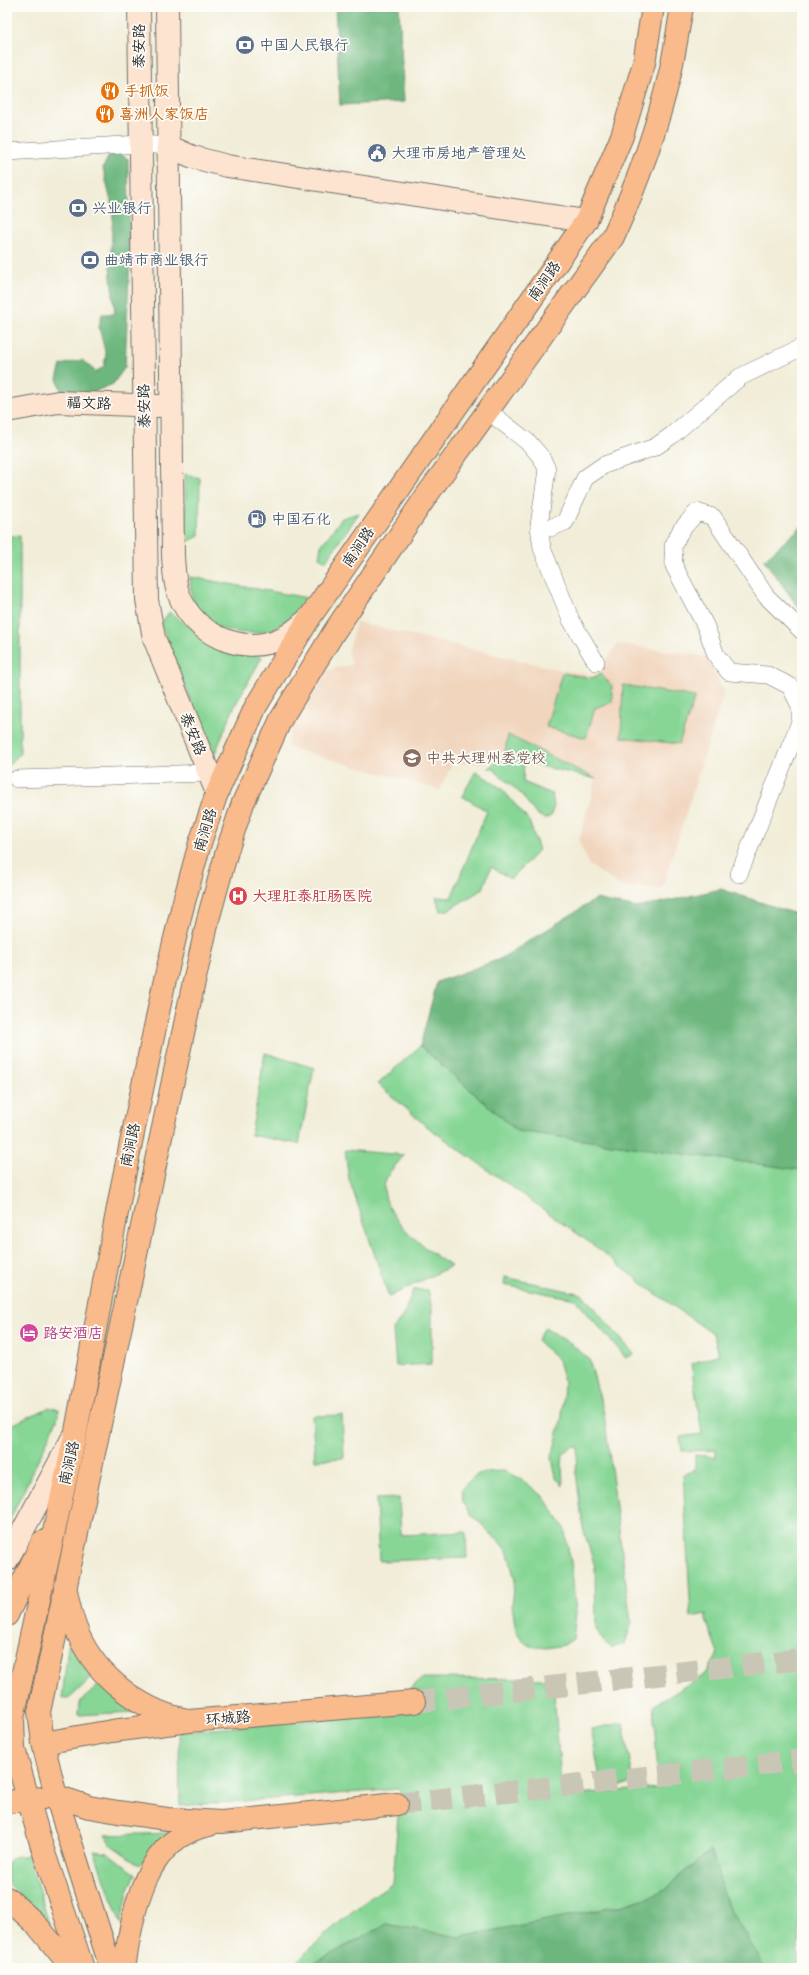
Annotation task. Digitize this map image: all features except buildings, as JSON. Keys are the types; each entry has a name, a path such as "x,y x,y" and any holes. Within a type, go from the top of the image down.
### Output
{"main road":[{"name":"泰安路","path":"139,7 148,612 154,638 216,793"},
{"path":"167,7 174,572 179,596 187,611 202,626 214,635 228,641 246,644 261,645 280,639 310,617"},
{"name":"南涧路","path":"83,1968 11,1750 13,1718 76,1431 122,1186 164,984 184,902 216,793 256,706 310,617 586,221 622,136 644,63 654,7"},
{"name":"南涧路","path":"111,1968 56,1796 43,1742 40,1712 65,1586 209,916 243,803 281,719 334,632 427,495 613,236 632,195 645,158 670,73 682,7"},
{"path":"168,146 193,157 227,166 586,221 613,236"},
{"name":"福文路","path":"7,412 58,402 171,406"},
{"path":"7,1560 76,1431"},
{"path":"7,1615 59,1506"},
{"path":"65,1586 68,1602 80,1638 95,1662 107,1676 131,1696 152,1709 171,1717 188,1721"},
{"name":"环城路","path":"11,1750 43,1742 188,1721 414,1702"},
{"path":"7,1802 29,1801 56,1796 90,1807 118,1812 167,1819 222,1822"},
{"path":"124,1968 136,1905 144,1882 153,1866 172,1844 188,1831 198,1827 222,1822 397,1804"},
{"path":"7,1898 36,1924 72,1968"}],"street":[{"path":"7,152 140,144 168,146"},
{"path":"539,526 550,528 565,522 585,478 604,465 655,447 671,436 740,377 802,347"},
{"path":"488,411 530,443 542,456 547,470 539,526 542,548 571,620 596,662"},
{"path":"739,874 800,722 800,706 790,686 768,675 729,672 716,655 706,627 674,566 673,546 681,530 697,512 713,517 766,596 802,631"},
{"path":"17,779 208,772"}],"shaded area":[{"name":"中共大理州委党校","path":"356,622 552,668 594,676 618,644 708,657 724,693 662,889 622,887 589,865 579,841 596,779 508,736 502,754 490,763 452,763 440,790 287,747 298,703 329,670 352,664 348,653"}],"green space":[{"path":"335,7 399,7 404,102 340,105"},
{"path":"110,153 119,153 128,159 130,254 125,367 113,384 81,397 62,392 57,379 61,365 82,360 96,372 104,366 106,355 99,327 102,314 115,314 110,268 113,210 103,168"},
{"path":"185,474 200,478 199,536 186,543"},
{"path":"359,513 326,561 319,557 321,546 342,518"},
{"path":"802,526 802,612 764,560"},
{"path":"7,536 20,536 20,754 7,766"},
{"path":"190,577 308,598 290,617 277,627 268,631 257,633 234,632 222,629 203,618 197,610 194,602"},
{"path":"169,612 191,628 224,646 262,657 234,707 213,758 161,624"},
{"path":"562,673 592,678 601,674 612,686 612,702 595,708 586,738 546,727"},
{"path":"623,685 695,697 679,744 621,737"},
{"path":"508,735 596,779 524,762 523,782 552,794 554,805 551,816 545,819 535,813 522,795 492,768 488,768 504,756"},
{"path":"476,771 502,789 529,821 539,850 511,879 491,867 483,889 448,910 440,911 436,897 451,898 487,811 462,796"},
{"path":"721,889 802,916 802,1170 517,1131 420,1046 437,982 500,959 596,899 637,908"},
{"path":"420,1046 517,1131 802,1170 802,1891 798,1964 793,1968 766,1968 763,1965 728,1907 711,1850 658,1894 624,1905 460,1937 386,1924 306,1968 290,1968 352,1912 393,1883 400,1789 180,1806 179,1732 416,1711 410,1688 423,1678 553,1679 562,1795 659,1788 653,1706 706,1674 718,1653 706,1620 706,1614 691,1617 683,1474 695,1470 695,1455 716,1457 716,1450 682,1451 680,1437 702,1434 691,1364 719,1354 713,1334 648,1288 596,1247 425,1125 378,1084"},
{"path":"265,1053 314,1068 299,1144 251,1135"},
{"path":"345,1150 404,1155 387,1177 384,1189 387,1202 394,1216 416,1240 451,1266 389,1297 349,1179"},
{"path":"505,1277 582,1294 634,1354 626,1358 575,1299 504,1285"},
{"path":"413,1290 428,1290 432,1309 432,1364 396,1366 393,1330 404,1314"},
{"path":"545,1327 575,1347 589,1359 604,1413 631,1623 625,1644 612,1648 604,1642 596,1629 595,1567 583,1528 576,1472 578,1447 572,1446 563,1454 563,1486 556,1477 552,1457 562,1417 564,1382 558,1360 537,1340"},
{"path":"48,1408 59,1409 57,1420 7,1526 7,1427"},
{"path":"342,1415 344,1458 315,1460 312,1416"},
{"path":"504,1471 521,1479 543,1496 564,1528 571,1562 576,1613 573,1639 564,1645 546,1648 531,1646 523,1641 516,1631 512,1605 515,1580 507,1550 471,1514 463,1502 462,1489 472,1479 485,1472"},
{"path":"399,1498 401,1535 466,1532 467,1558 379,1561 376,1499"},
{"path":"69,1637 93,1676 71,1697 62,1699"},
{"path":"99,1685 134,1712 78,1715 79,1703"},
{"path":"623,1723 634,1783 602,1789 591,1729"},
{"path":"171,1833 140,1865 111,1845 105,1835"},
{"path":"711,1850 728,1907 766,1968 306,1968 386,1924 460,1937 624,1905 658,1894"},
{"path":"94,1851 108,1853 136,1874 128,1892 121,1924"},
{"path":"28,1855 50,1926 7,1882 7,1862 13,1857"}],"tunnel":[{"path":"414,1702 802,1659"},
{"path":"397,1804 802,1760"}],"place":[{"name":"中国人民银行","path":"245,45"},
{"name":"手抓饭","path":"110,91"},
{"name":"喜洲人家饭店","path":"105,114"},
{"name":"大理市房地产管理处","path":"377,153"},
{"name":"兴业银行","path":"78,208"},
{"name":"曲靖市商业银行","path":"90,260"},
{"name":"中国石化","path":"257,519"},
{"name":"中共大理州委党校","path":"412,758"},
{"name":"大理肛泰肛肠医院","path":"238,896"},
{"name":"路安酒店","path":"29,1333"}]}
